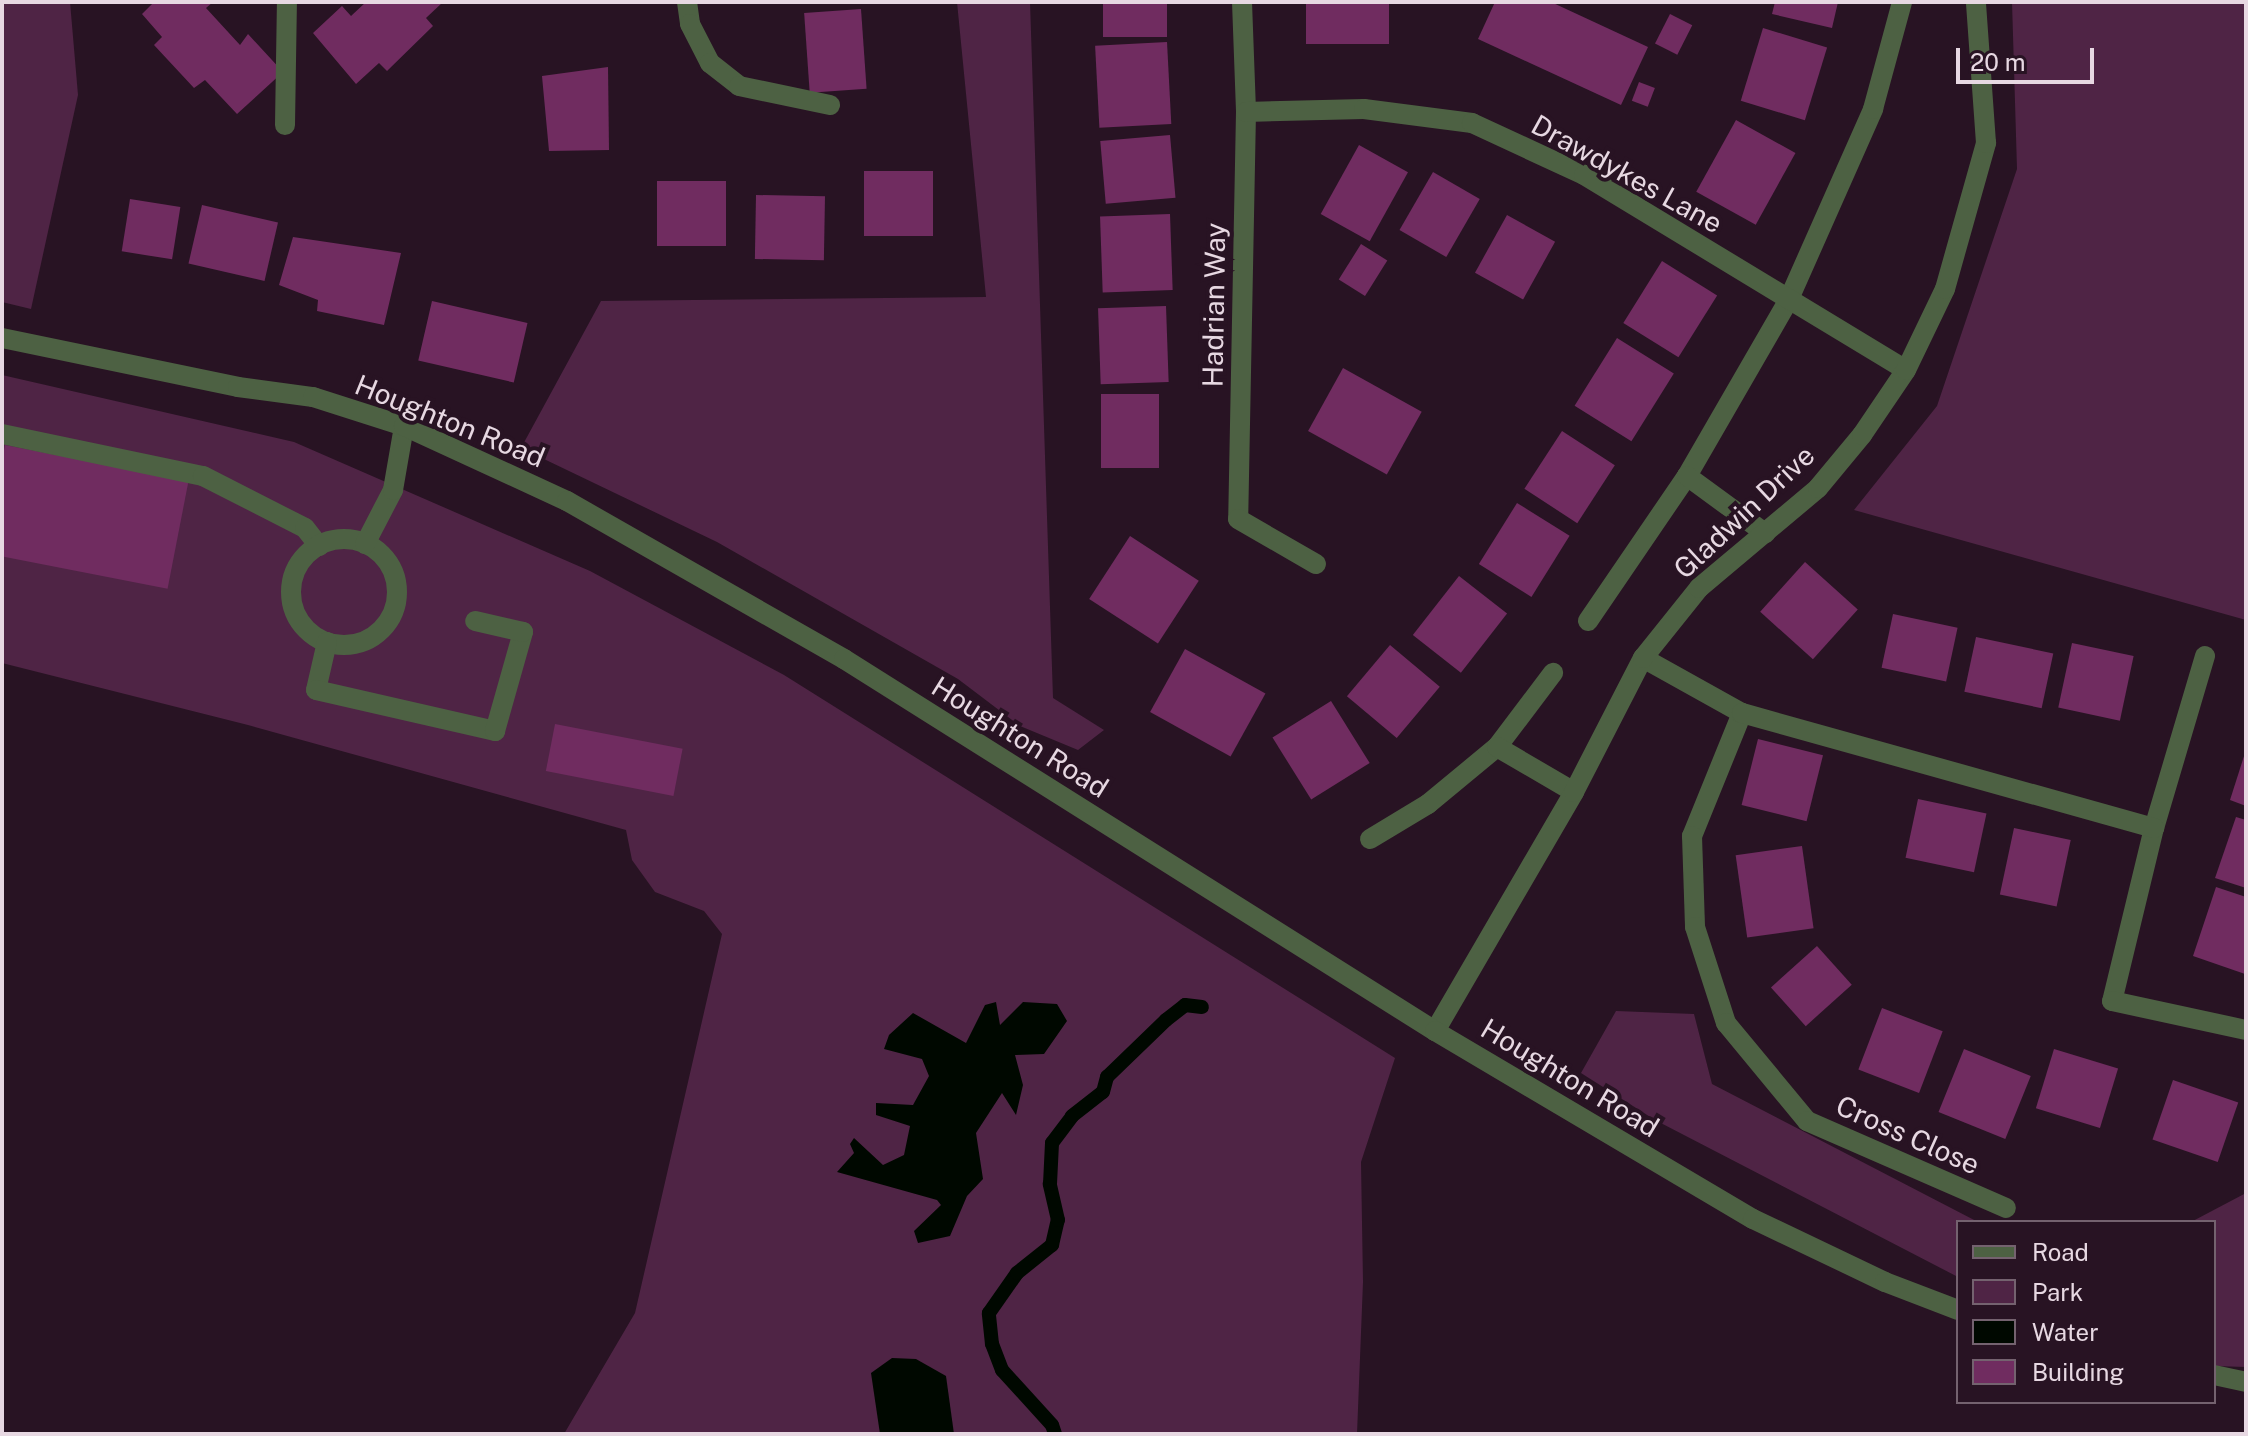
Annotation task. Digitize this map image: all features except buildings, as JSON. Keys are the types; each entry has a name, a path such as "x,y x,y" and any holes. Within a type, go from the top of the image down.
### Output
{"street":[{"path":"285,125 287,2"},
{"path":"687,2 690,24 710,63 739,86 830,105"},
{"name":"Hadrian Way","path":"1242,2 1246,112 1238,519 1316,564"},
{"path":"1588,621 1687,476 1789,299 1873,109 1902,2"},
{"name":"Gladwin Drive","path":"1435,1031 1574,792 1643,658 1699,588 1818,488 1862,435 1906,370 1945,289 1986,143 1976,2"},
{"name":"Drawdykes Lane","path":"1246,112 1364,109 1472,123 1584,175 1906,370"},
{"name":"Houghton Road","path":"2,338 238,387 313,397 404,426 567,501 844,659 1435,1031 1753,1219 1885,1282 1956,1309"},
{"path":"365,544 393,490 404,426"},
{"path":"2,434 203,476 305,528 319,546"},
{"path":"1687,476 1765,533"},
{"path":"340,539 365,544 385,558 394,572 396,606 389,621 370,638 344,645 327,642 310,633 292,603 292,584 297,567 319,546 340,539"},
{"path":"327,642 316,690 495,731 523,632 475,621"},
{"path":"2205,656 2154,828 2112,1001 2246,1030"},
{"path":"1643,658 1742,713 2154,828"},
{"path":"1370,839 1428,804 1497,747 1553,673"},
{"name":"Cross Close","path":"1742,713 1692,836 1695,927 1726,1023 1807,1121 2006,1208"},
{"path":"1497,747 1574,792"},
{"path":"2216,1375 2246,1382"}],"green space":[{"path":"2,2 70,2 78,95 31,309 2,302"},
{"path":"957,2 1030,2 1053,698 1104,730 1078,750 1020,726 958,679 717,542 521,448 601,301 986,297"},
{"path":"2012,2 2246,2 2246,620 1854,510 1937,406 2017,169"},
{"path":"2,375 294,442 590,571 784,675 1395,1058 1361,1162 1363,1282 1357,1434 564,1434 635,1313 722,934 704,911 655,892 632,860 626,830 248,725 2,663"},
{"path":"1616,1011 1694,1014 1712,1084 1974,1220 1956,1220 1956,1276 1655,1120 1581,1073"},
{"path":"2246,1193 2246,1367 2216,1366 2216,1220 2195,1220"}],"water":[{"path":"996,1002 1000,1025 1023,1002 1057,1004 1067,1021 1044,1054 1015,1055 1023,1085 1016,1115 1002,1093 976,1133 983,1179 967,1196 950,1236 918,1243 914,1231 941,1205 937,1200 837,1172 854,1153 850,1144 854,1138 883,1165 904,1155 910,1126 876,1115 876,1103 913,1105 929,1076 922,1059 884,1049 889,1035 913,1013 966,1043 985,1005"},
{"path":"892,1358 916,1359 946,1376 954,1434 880,1434 871,1373"}],"waterway":[{"path":"1055,1434 1052,1425 1002,1370 992,1344 989,1313 1017,1273 1052,1245 1058,1220 1050,1184 1052,1143 1072,1116 1103,1092 1107,1077 1166,1020 1185,1005 1202,1007"}]}
